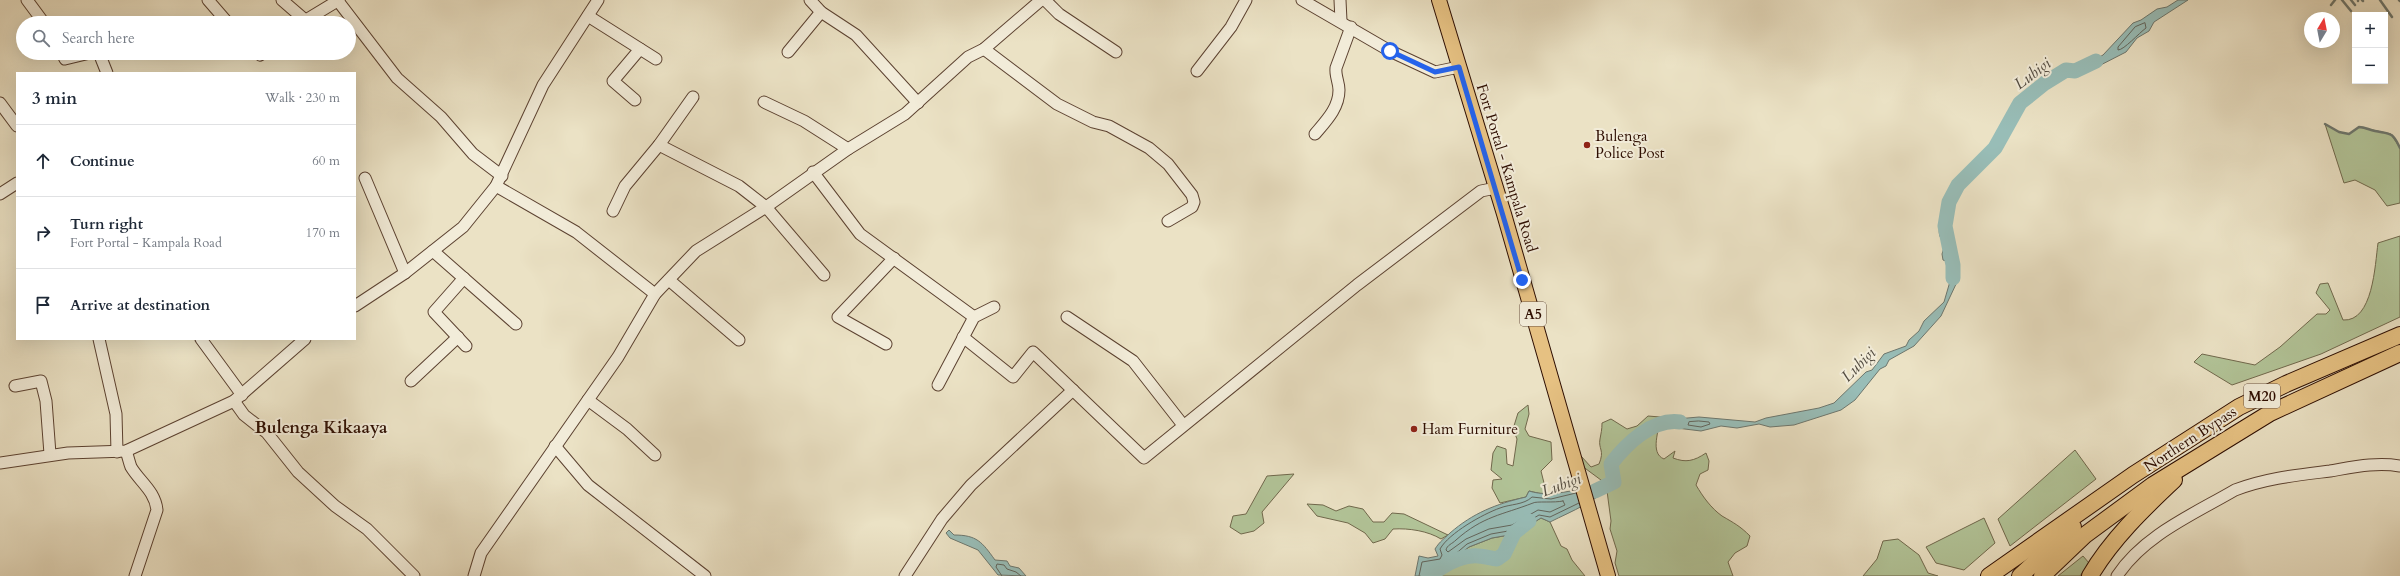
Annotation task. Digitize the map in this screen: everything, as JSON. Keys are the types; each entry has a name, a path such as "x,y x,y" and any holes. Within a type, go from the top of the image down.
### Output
{"highway":[{"name":"Northern Bypass","path":"2133,475 2239,407 2286,384 2400,335"},
{"name":"M20","path":"2270,413 2400,353"},
{"path":"2042,576 2086,535 2153,485 2270,413"},
{"path":"2090,576 2100,558 2177,477 2270,413"},
{"path":"1989,576 2133,475"},
{"path":"2020,576 2133,475"}],"main road":[{"name":"Fort Portal - Kampala Road","path":"1439,0 1496,188 1608,576"}],"street":[{"path":"27,0 39,16"},
{"path":"208,0 222,16"},
{"path":"282,0 298,16"},
{"path":"356,305 405,273 463,227 499,181 543,85 598,0"},
{"path":"810,0 821,12 856,35 918,103"},
{"path":"474,576 481,553 618,357 655,294 696,251 766,207 813,172 848,149 905,114 968,57 984,49 1041,0"},
{"path":"1045,0 1064,18 1116,52"},
{"path":"1197,71 1232,27 1246,0"},
{"path":"1302,0 1341,21 1390,51 1435,72 1459,67"},
{"path":"1340,0 1341,21"},
{"path":"312,16 339,1 350,16"},
{"path":"788,52 821,12"},
{"path":"588,16 656,59"},
{"path":"356,24 397,78 441,117 499,181 576,232 655,294"},
{"path":"1315,134 1329,118 1336,105 1339,91 1336,68 1351,27"},
{"path":"636,100 613,81 640,49"},
{"path":"984,49 1057,104 1093,122 1109,126 1150,148 1168,164 1192,195 1194,202 1192,207 1168,221"},
{"path":"101,60 107,72"},
{"path":"613,211 625,186 659,145 693,97"},
{"path":"764,102 804,120 848,149"},
{"path":"0,103 16,125"},
{"path":"659,145 739,186 766,207 824,275"},
{"path":"813,172 860,234 974,316"},
{"path":"365,178 405,273"},
{"path":"0,194 15,188"},
{"path":"963,337 1013,377 1033,352 1144,458 1375,271 1481,191 1496,188"},
{"path":"433,251 516,324"},
{"path":"886,344 838,317 894,258"},
{"path":"464,278 434,312 466,346"},
{"path":"669,280 739,340"},
{"path":"938,385 974,316 994,307"},
{"path":"1067,317 1133,361 1184,425"},
{"path":"411,381 458,337"},
{"path":"99,340 116,414 122,452 130,466 150,490 156,502 156,510 135,576"},
{"path":"202,340 238,398 244,415 268,433 298,472 335,506 367,529 414,576"},
{"path":"0,451 1,463 50,454 122,452 238,398 304,340"},
{"path":"15,386 41,381 46,401 50,454"},
{"path":"905,576 942,519 970,485 1073,390"},
{"path":"588,400 627,429 655,455"},
{"path":"556,446 588,485 705,576"},
{"path":"2117,576 2126,562 2158,536 2235,490 2248,485 2285,476 2368,465 2400,466"}],"green space":[{"path":"2325,124 2339,132 2349,134 2359,127 2391,134 2400,148 2400,203 2387,206 2375,190 2355,180 2344,183"},
{"path":"2400,236 2400,317 2321,354 2232,385 2194,362 2202,354 2255,365 2280,347 2317,314 2326,314 2330,310 2316,293 2320,284 2328,283 2343,320 2353,318 2361,312 2371,290 2378,243"},
{"path":"1528,405 1529,414 1525,429 1529,436 1551,442 1552,460 1541,471 1547,495 1529,491 1526,497 1500,503 1492,488 1493,480 1502,479 1491,470 1493,453 1497,446 1506,449 1507,464 1513,466 1517,439 1513,429 1518,413"},
{"path":"1648,416 1660,417 1656,446 1657,452 1664,459 1675,451 1673,458 1686,461 1698,458 1706,453 1709,461 1708,470 1700,474 1696,485 1704,498 1714,509 1722,516 1740,527 1750,536 1747,546 1735,553 1728,562 1733,576 1619,576 1615,563 1617,551 1610,529 1611,521 1607,491 1614,483 1605,483 1582,466 1581,456 1591,467 1599,464 1601,459 1600,442 1602,423 1611,419 1627,429 1637,426"},
{"path":"2075,450 2096,479 2010,546 1998,519"},
{"path":"1294,474 1262,512 1264,523 1254,531 1241,534 1230,527 1233,516 1246,514 1267,476"},
{"path":"1307,504 1323,505 1336,511 1349,506 1363,509 1373,522 1384,522 1392,513 1404,514 1448,535 1441,539 1418,531 1393,529 1385,539 1373,543 1365,533 1348,523 1317,516"},
{"path":"1541,518 1550,522 1561,546 1567,549 1572,560 1585,576 1438,576 1453,559 1469,547 1492,538 1515,534"},
{"path":"1984,518 1995,543 1964,570 1936,563 1926,547"},
{"path":"1898,539 1919,555 1928,573 1938,576 1863,576 1877,559 1883,541"},
{"path":"2083,556 2089,563 2080,576 2058,576"}],"water":[{"path":"2178,0 2188,0 2154,22 2149,31 2137,38 2126,52 2085,73 2078,70 2103,55 2133,23 2141,20 2157,9 2167,7"},
{"path":"2040,83 2045,83 2010,119 2013,108 2017,103 2025,94"},
{"path":"1980,164 1968,182 1956,189 1961,176 1967,170"},
{"path":"1949,202 1950,241 1953,249 1951,256 1957,270 1957,282 1941,316 1914,346 1889,360 1886,366 1880,369 1855,400 1841,410 1794,425 1770,427 1759,424 1737,428 1721,426 1701,431 1660,426 1660,417 1676,419 1699,417 1755,422 1766,418 1819,408 1834,403 1866,372 1872,370 1884,354 1906,346 1909,340 1919,331 1924,321 1944,302 1951,278 1951,263 1943,260 1942,254 1945,244 1939,234 1939,229"},
{"path":"1614,482 1608,489 1593,500 1550,522 1541,518 1515,534 1492,538 1469,547 1453,559 1438,576 1415,576 1419,556 1428,558 1438,556 1435,549 1442,540 1467,520 1485,510 1526,497 1529,491 1549,494 1560,493"},
{"path":"949,530 954,535 974,538 986,548 995,560 1007,561 1010,566 1019,568 1026,576 998,575 978,550 950,538 946,533"}],"waterway":[{"path":"2331,5 2335,0"},
{"path":"2342,0 2351,11"},
{"path":"2351,0 2355,5"},
{"path":"2380,0 2392,17"},
{"name":"Lubigi","path":"1953,278 1953,265 1945,226 1949,202 1958,185 1995,148 2020,103 2045,83 2066,70 2075,71 2096,61"},
{"path":"2325,124 2339,132 2349,134 2359,127 2387,133 2393,136 2400,148"},
{"name":"Lubigi","path":"1595,491 1614,482 1611,464 1632,441 1650,428 1660,424 1680,422"},
{"name":"Lubigi","path":"1428,576 1460,558 1478,556 1497,559 1504,554 1514,533 1529,521"}],"place":[{"name":"Bulenga Police Post","path":"1587,145"},
{"name":"Ham Furniture","path":"1414,429"}],"district":[{"name":"Bulenga Kikaaya","path":"321,427"}],"route":[{"path":"1390,51 1435,72 1459,67 1504,214 1522,280"}]}
